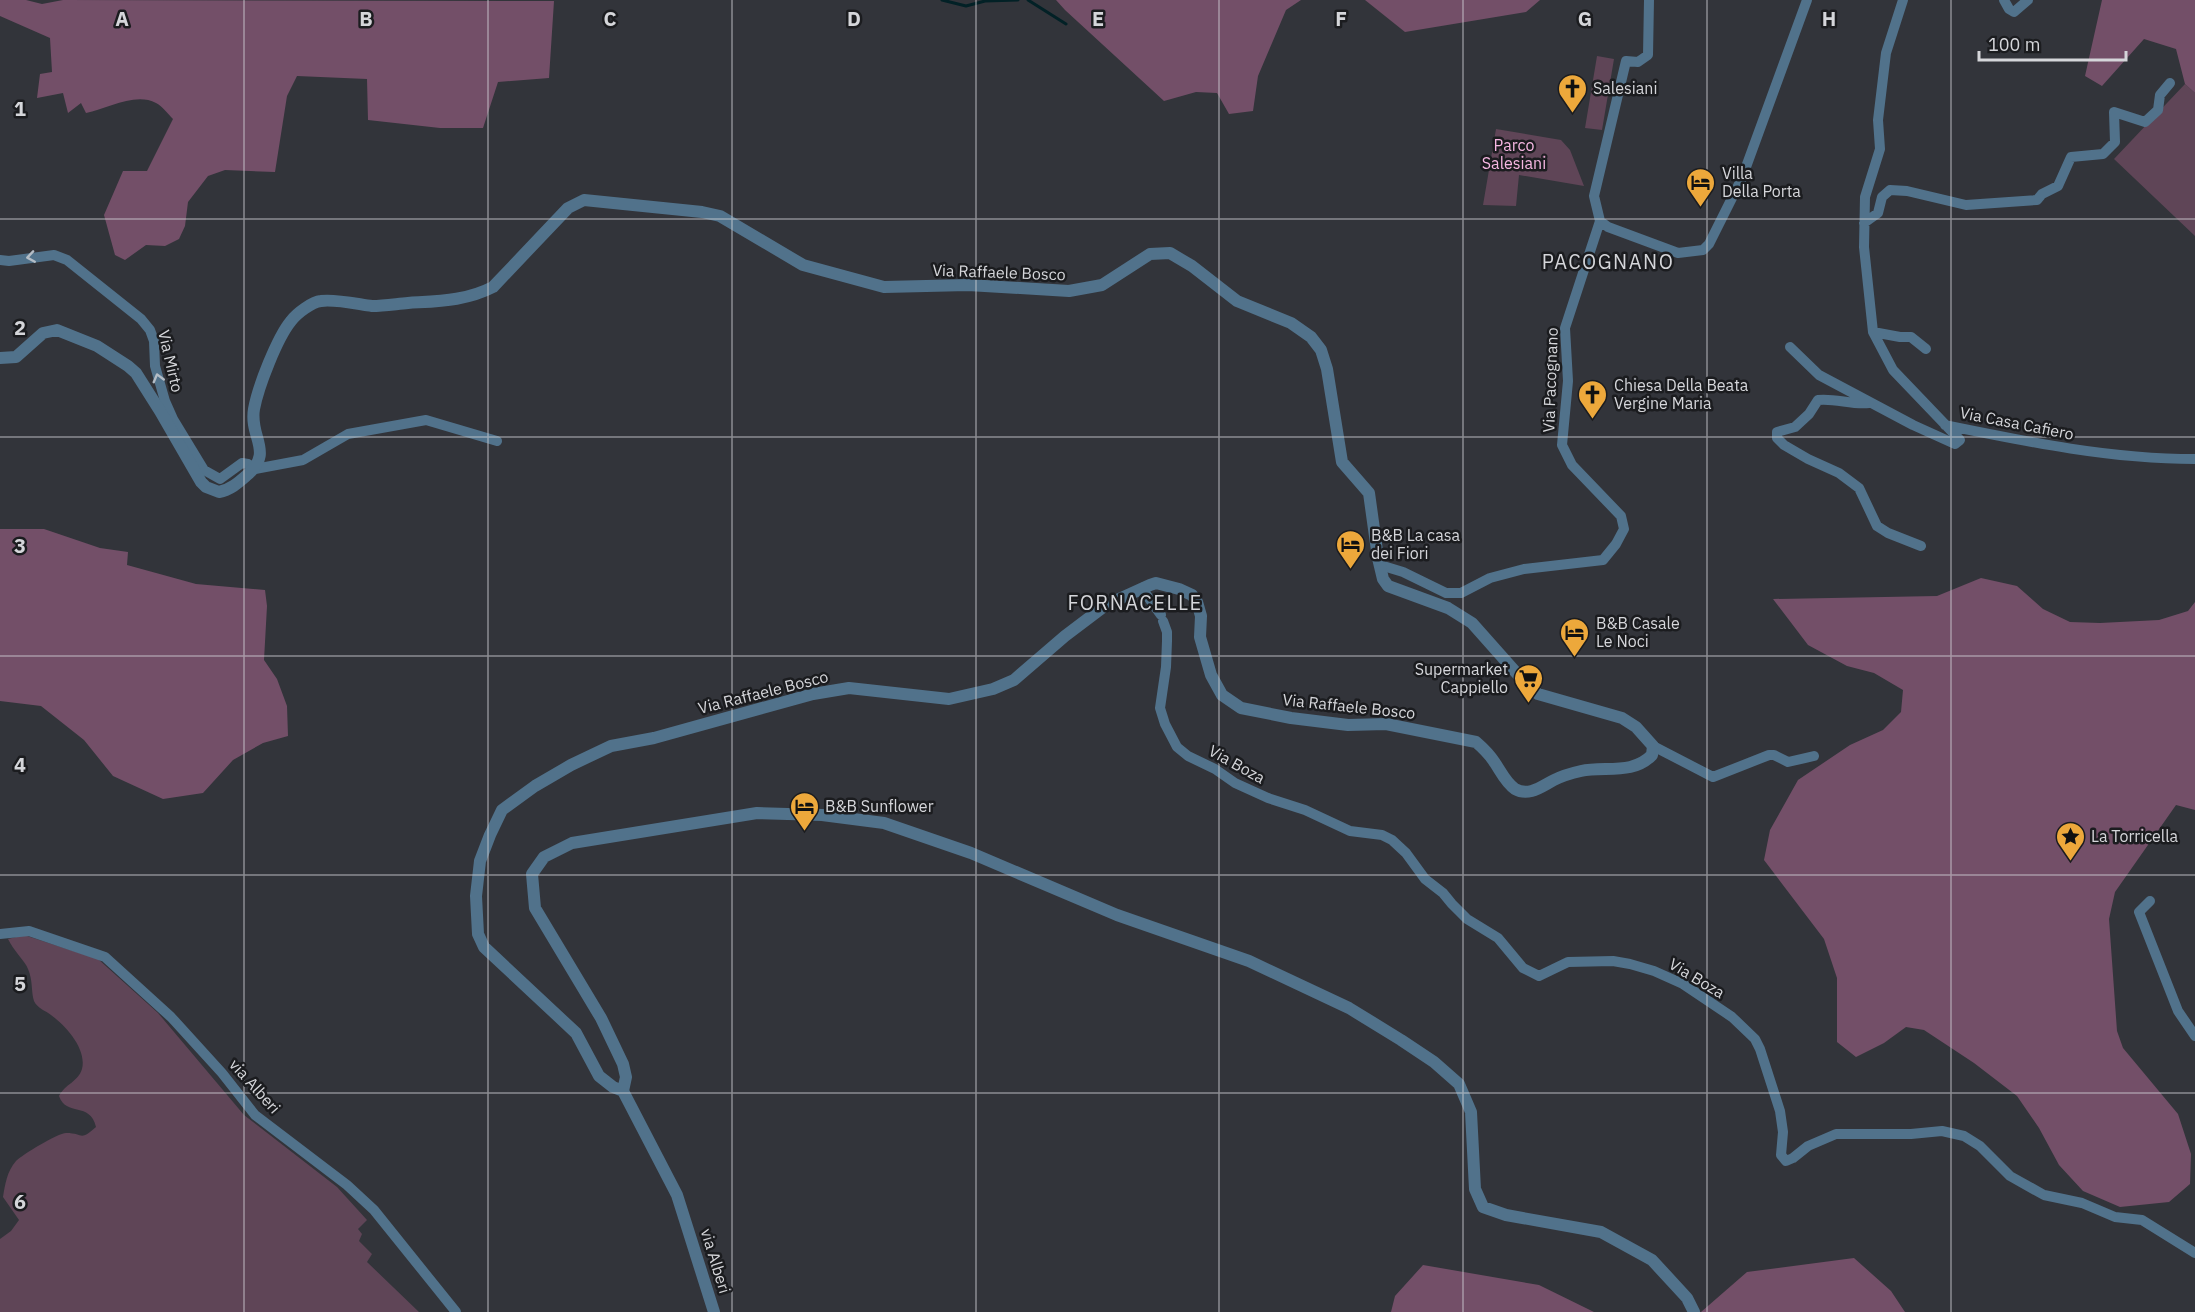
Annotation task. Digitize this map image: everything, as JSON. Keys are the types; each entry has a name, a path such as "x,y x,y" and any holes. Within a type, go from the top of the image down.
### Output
{"street":[{"path":"1649,0 1648,55 1638,62 1626,61 1594,196 1600,221 1608,227 1678,253 1703,250 1709,244 1742,178 1807,0"},
{"path":"1903,0 1886,53 1878,120 1880,149 1865,197 1864,247 1873,332 1893,370 1945,425"},
{"path":"2004,0 2009,9 2014,12 2028,0"},
{"path":"1864,223 1878,213 1882,197 1890,190 1907,191 1966,205 2037,200 2042,194 2058,186 2071,157 2103,154 2115,142 2114,112 2145,122 2158,110 2160,95 2170,83"},
{"name":"Via Raffaele Bosco","path":"255,469 260,458 260,445 253,425 256,401 271,361 295,316 322,301 376,306 461,300 480,294 493,287 568,208 584,200 702,212 720,216 803,265 884,287 968,285 1069,291 1102,285 1150,254 1170,253 1192,266 1237,302 1291,323 1311,338 1321,350 1327,369 1342,462 1369,493 1380,565 1383,579 1388,586 1448,608 1472,623 1528,686 1538,694 1622,718 1636,727 1653,746 1652,755 1639,765 1582,771 1555,780 1538,790 1525,792 1516,789 1502,775 1484,749 1476,742 1386,724 1336,723 1291,718 1240,708 1222,695 1211,675 1200,637 1201,616 1197,602 1192,596 1179,589 1156,584 1144,587 1106,605 1067,634 1014,680 993,689 949,699 849,688 813,694 654,738 611,746 553,776 502,810 480,861 476,896 478,934 484,947 576,1033 600,1076 613,1087 623,1091"},
{"name":"Via Pacognano","path":"1380,565 1403,572 1446,593 1461,593 1490,578 1524,569 1603,560 1616,544 1624,529 1621,516 1572,465 1562,445 1568,381 1565,328 1600,221"},
{"name":"Via Mirto","path":"0,260 9,261 54,255 68,260 125,304 150,330 154,341 155,366 165,401 173,419 204,470 220,479 242,463 255,469"},
{"path":"0,358 16,357 44,333 57,330 65,331 96,346 136,373 201,482 213,491 224,491 235,486 255,469 303,460 348,434 426,420 497,441"},
{"path":"1873,332 1911,337 1926,349"},
{"name":"Via Casa Cafiero","path":"1790,348 1819,375 1955,444 1960,441 1945,425"},
{"path":"1871,403 1854,404 1828,399 1818,400 1809,414 1795,427 1777,432 1777,438 1784,445 1808,459 1839,473 1858,488 1877,526 1888,533 1921,546"},
{"name":"Via Casa Cafiero","path":"1945,425 2036,444 2101,453 2195,459"},
{"name":"Via Boza","path":"1144,587 1143,590 1162,618 1167,632 1165,679 1160,708 1165,724 1177,747 1188,756 1215,768 1235,783 1268,798 1305,810 1350,831 1382,836 1392,840 1406,853 1425,879 1443,893 1467,919 1498,938 1509,949 1516,961 1530,972 1539,976 1568,962 1614,961 1654,971 1683,984 1732,1017 1755,1039 1760,1049 1780,1111 1783,1131 1781,1155 1786,1161 1808,1146 1836,1134 1911,1134 1942,1131 1953,1133 1964,1136 1980,1146 2010,1176 2034,1191 2082,1203 2109,1216 2142,1220 2195,1253"},
{"path":"1653,746 1713,777 1769,755 1774,754 1788,762 1814,756"},
{"path":"623,1091 626,1077 623,1064 601,1018 535,908 532,874 544,857 572,843 757,813 822,815 884,823 972,853 1117,915 1249,961 1349,1008 1434,1062 1459,1084 1471,1112 1475,1189 1483,1207 1506,1215 1600,1232 1652,1260 1687,1298 1694,1312"},
{"path":"2150,902 2139,912 2178,1011 2195,1036"},
{"name":"via Alberi","path":"0,934 29,931 105,957 171,1017 222,1073 255,1115 347,1185 374,1210 456,1312"},
{"name":"via Alberi","path":"623,1091 677,1195 714,1312"}],"green space":[{"path":"1597,56 1614,59 1602,130 1585,128"},
{"path":"2185,84 2195,93 2195,236 2114,159"},
{"name":"Parco Salesiani","path":"1496,129 1561,140 1570,150 1584,186 1519,175 1516,206 1483,205"},
{"path":"24,935 98,959 158,1013 244,1115 337,1187 367,1220 358,1229 362,1234 359,1241 372,1254 367,1262 419,1312 0,1312 0,1239 11,1231 19,1220 3,1197 10,1169 20,1158 62,1134 72,1133 81,1136 96,1127 89,1114 67,1106 59,1096 80,1073 83,1061 78,1046 69,1032 34,1001 28,969 8,939"}],"shaded area":[{"path":"0,0 26,0 42,4 63,0 554,1 549,78 498,82 483,128 440,128 368,120 367,79 297,76 287,96 275,172 225,170 208,176 188,202 185,226 179,239 165,246 146,245 125,260 115,255 104,215 123,171 147,171 173,119 158,104 148,100 130,100 86,113 81,103 68,113 63,93 37,98 40,74 52,72 50,38 0,16"},
{"path":"1056,0 1301,0 1286,10 1258,76 1253,111 1229,114 1217,93 1196,92 1164,101"},
{"path":"1365,0 1540,0 1526,12 1405,32"},
{"path":"2102,0 2195,0 2195,93 2185,84 2176,49 2144,39 2102,86 2085,76"},
{"path":"0,529 44,529 100,548 128,552 127,565 196,584 265,590 267,606 264,660 277,679 287,706 288,736 263,743 233,760 203,793 163,799 113,776 84,740 41,706 0,701"},
{"path":"1981,578 2017,586 2043,609 2070,622 2159,620 2188,611 2195,602 2195,810 2176,805 2115,892 2109,919 2117,1031 2123,1048 2178,1114 2191,1154 2190,1184 2169,1202 2120,1207 2083,1191 2059,1165 2039,1128 2017,1096 1974,1063 1924,1030 1906,1027 1884,1043 1856,1057 1837,1042 1837,978 1824,939 1764,860 1770,830 1798,780 1850,745 1883,730 1901,712 1903,690 1874,673 1847,666 1808,645 1773,599 1937,596"},
{"path":"1854,1258 1891,1291 1905,1312 1701,1312 1747,1272"},
{"path":"1423,1265 1539,1285 1594,1312 1391,1312 1395,1296"}],"waterway":[{"path":"942,0 966,6 985,1 1018,0"},
{"path":"1028,0 1066,24"}],"place":[{"name":"Salesiani","path":"1572,114"},
{"name":"Villa Della Porta","path":"1701,208"},
{"name":"Chiesa Della Beata Vergine Maria","path":"1593,420"},
{"name":"B&B La casa dei Fiori","path":"1350,570"},
{"name":"B&B Casale Le Noci","path":"1575,658"},
{"name":"Supermarket Cappiello","path":"1529,704"},
{"name":"B&B Sunflower","path":"804,832"},
{"name":"La Torricella","path":"2070,862"}],"district":[{"name":"PACOGNANO","path":"1608,262"},
{"name":"FORNACELLE","path":"1135,603"}]}
